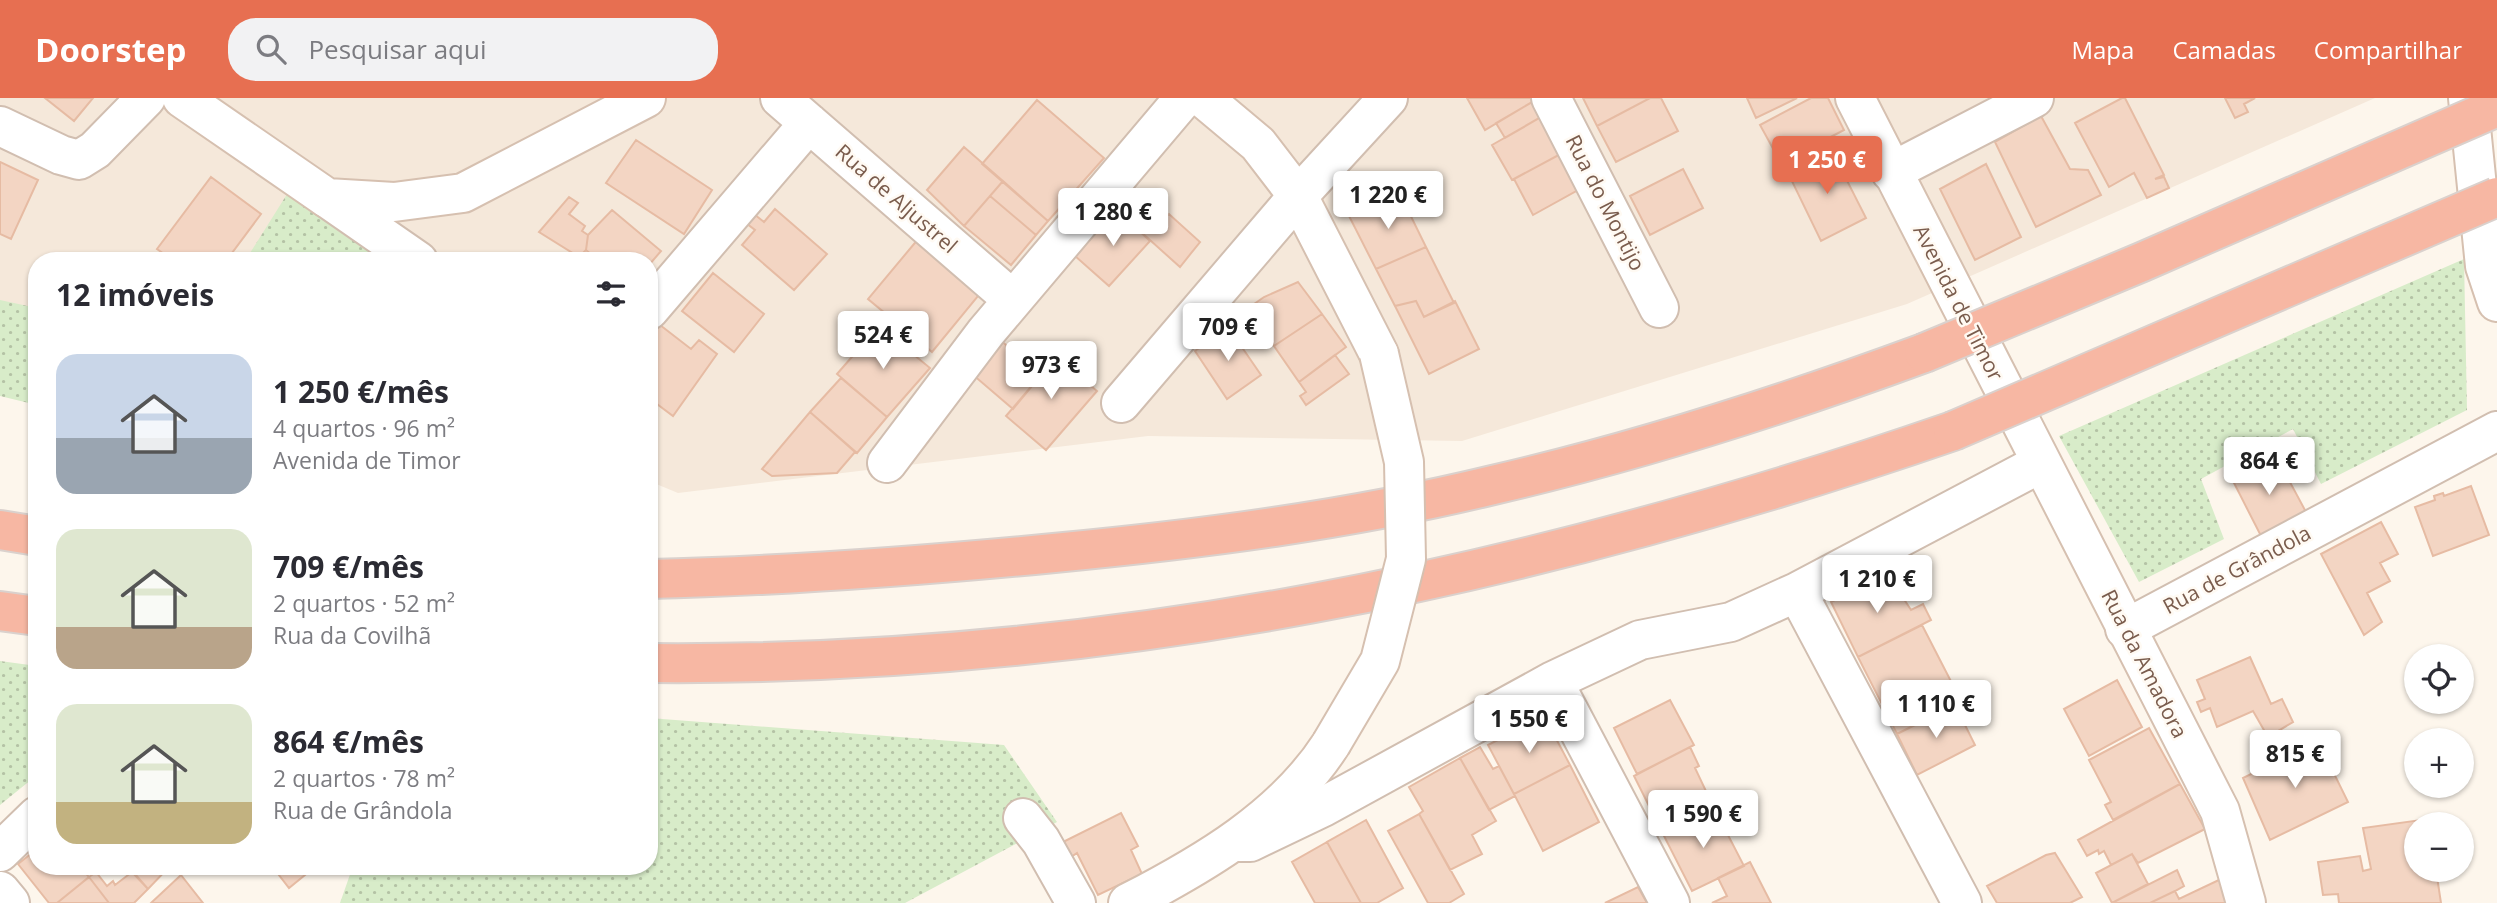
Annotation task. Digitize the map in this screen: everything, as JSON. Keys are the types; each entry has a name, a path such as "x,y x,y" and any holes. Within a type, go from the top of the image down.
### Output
{"highway":[{"path":"658,579 823,572 985,560 1194,538 1379,509 1490,486 1613,455 1818,392 1924,352 2142,262 2497,107"},
{"path":"658,663 822,661 955,653 1167,629 1297,608 1431,581 1669,522 1825,475 1953,431 2497,197"},
{"path":"0,530 28,535"},
{"path":"0,611 28,615"}],"street":[{"path":"0,126 61,155 79,160 95,150 146,98"},
{"path":"182,98 405,252"},
{"path":"327,198 394,202 460,194 646,98"},
{"name":"Rua de Aljustrel","path":"780,98 1013,300"},
{"path":"887,463 1013,300 1184,98"},
{"path":"1128,903 1184,874 1231,842 1286,800 1313,772 1380,661 1406,559 1404,462 1379,354 1298,196 1258,144 1203,98"},
{"path":"1121,403 1298,196 1388,98"},
{"name":"Rua do Montijo","path":"1551,98 1659,308"},
{"name":"Avenida de Timor","path":"1855,98 2033,448"},
{"path":"1891,172 2034,98"},
{"path":"2468,98 2485,266 2497,302"},
{"path":"658,299 808,123"},
{"name":"Rua de Grândola","path":"2125,629 2497,431"},
{"path":"1231,842 1250,842 1323,807 1553,681 1640,640 1731,622 1797,592 2033,448"},
{"name":"Rua da Amadora","path":"2033,448 2220,811 2246,903"},
{"path":"1797,592 1962,903"},
{"path":"1553,681 1670,903"},
{"path":"1023,818 1041,841 1076,903"},
{"path":"0,852 28,825"},
{"path":"0,891 10,903"}],"shaded area":[{"path":"0,98 2375,98 1907,304 1462,441 1148,436 678,493 658,485 658,252 28,252 28,308 0,304"}],"green space":[{"path":"289,191 380,252 251,252"},
{"path":"2464,259 2467,410 2321,484 2293,429 2201,479 2224,539 2139,582 2059,436"},
{"path":"0,300 28,306 28,403 0,396"},
{"path":"0,661 28,665 28,782 0,805"},
{"path":"658,719 1004,745 1057,822 905,903 340,903 350,875 658,875"}],"building":[{"path":"45,98 93,98 74,121"},
{"path":"1467,98 1539,98 1485,130"},
{"path":"1539,98 1548,113 1505,138 1496,123"},
{"path":"1583,98 1650,98 1597,126"},
{"path":"1650,98 1661,98 1678,131 1616,162 1597,126"},
{"path":"1747,98 1797,98 1756,118"},
{"path":"1811,98 1828,98 1844,130 1781,163 1760,125"},
{"path":"2125,98 2164,175 2155,179 2164,177 2169,188 2147,198 2134,173 2109,187 2075,123"},
{"path":"2225,98 2255,98 2244,104 2248,112 2235,118"},
{"path":"1037,100 1104,158 1048,221 982,164"},
{"path":"1548,113 1568,150 1512,180 1492,145"},
{"path":"2041,116 2070,169 2088,170 2101,195 2036,227 1995,142"},
{"path":"636,140 712,190 684,234 606,183"},
{"path":"964,147 1003,181 964,226 927,190"},
{"path":"1568,150 1587,185 1533,215 1514,179"},
{"path":"1832,151 1866,218 1821,241 1788,173"},
{"path":"0,162 38,180 11,239 0,234"},
{"path":"1986,164 2021,237 1975,260 1940,189"},
{"path":"1683,169 1703,208 1650,235 1630,196"},
{"path":"211,177 261,214 233,252 161,252 157,249"},
{"path":"1003,181 1048,221 1036,235 990,196"},
{"path":"1128,186 1161,221 1169,214 1200,242 1180,267 1112,206"},
{"path":"1399,192 1426,247 1376,269 1349,216"},
{"path":"990,196 1036,235 1011,265 964,226"},
{"path":"569,197 578,203 569,214 585,226 582,231 588,235 586,250 571,252 539,232"},
{"path":"775,209 827,254 794,290 742,245 755,230 746,223 754,214 764,222"},
{"path":"1116,209 1150,241 1109,286 1075,256"},
{"path":"612,210 661,251 658,254 658,252 588,252 586,250 588,235"},
{"path":"919,238 983,290 932,352 868,299"},
{"path":"1426,247 1454,303 1424,317 1416,301 1395,306 1376,269"},
{"path":"713,273 764,314 734,352 682,311"},
{"path":"1298,282 1322,314 1274,346 1247,309 1264,297"},
{"path":"1416,301 1424,317 1455,301 1479,349 1429,374 1395,306"},
{"path":"1322,314 1346,347 1299,382 1274,346"},
{"path":"660,325 691,349 699,340 717,354 673,416 658,405"},
{"path":"879,326 930,368 887,417 837,374"},
{"path":"1228,327 1261,375 1227,399 1195,351"},
{"path":"1000,340 1029,364 1034,358 1047,368 1013,409 972,374"},
{"path":"1044,346 1097,391 1046,450 1006,416 1047,368 1034,358"},
{"path":"1335,355 1349,374 1306,405 1300,396 1306,392 1299,382"},
{"path":"841,378 887,417 857,453 810,412"},
{"path":"810,412 855,452 837,473 772,476 762,469"},
{"path":"2277,458 2306,512 2261,536 2233,481"},
{"path":"2471,486 2489,535 2433,556 2415,507 2435,500 2434,496 2443,493 2444,496"},
{"path":"2381,522 2398,554 2380,563 2390,581 2367,593 2382,622 2364,635 2321,554"},
{"path":"1887,573 1911,610 1923,604 1931,620 1858,657 1831,602"},
{"path":"1922,625 1958,695 1953,697 1956,704 1897,734 1858,657"},
{"path":"2250,657 2271,704 2282,699 2293,722 2268,737 2253,711 2217,727 2210,708 2201,712 2197,702 2205,699 2197,680"},
{"path":"2117,680 2142,727 2089,756 2064,709"},
{"path":"1670,700 1694,745 1637,774 1614,728"},
{"path":"1955,705 1975,745 1917,775 1897,734"},
{"path":"1544,716 1570,765 1514,794 1488,745"},
{"path":"2149,728 2180,784 2113,820 2105,805 2111,802 2089,760"},
{"path":"2318,741 2348,802 2270,840 2243,778"},
{"path":"1480,747 1493,769 1499,766 1515,796 1489,810 1460,758"},
{"path":"1690,747 1699,766 1695,768 1714,808 1663,834 1634,776"},
{"path":"1460,758 1496,821 1472,835 1482,854 1450,870 1419,814 1423,811 1409,787"},
{"path":"1570,765 1599,822 1543,851 1514,794"},
{"path":"2180,784 2205,829 2138,863 2132,854 2111,865 2104,851 2099,854 2098,850 2087,856 2078,840"},
{"path":"1714,808 1744,866 1692,891 1663,834"},
{"path":"1121,813 1138,846 1131,850 1142,874 1098,895 1077,853 1071,857 1063,842"},
{"path":"1419,814 1464,894 1449,903 1428,903 1388,831"},
{"path":"1366,820 1403,888 1377,903 1361,903 1327,842"},
{"path":"2404,822 2404,882 2438,882 2441,903 2339,903 2338,894 2323,895 2318,862 2360,856 2363,871 2371,869 2363,828"},
{"path":"1327,842 1361,903 1315,903 1292,862"},
{"path":"2055,853 2082,897 2070,903 1997,903 1987,886 2046,855"},
{"path":"2132,854 2148,884 2112,903 2096,873"},
{"path":"28,856 28,875 89,877 57,903 49,903 18,864"},
{"path":"1750,862 1771,903 1712,903 1727,896 1718,878"},
{"path":"2177,870 2184,886 2175,891 2150,903 2112,903"},
{"path":"98,875 107,886 113,881 115,885 128,875 135,875 148,889 134,903 109,903 89,877"},
{"path":"136,875 161,875 148,889"},
{"path":"181,875 203,903 151,903"},
{"path":"279,875 305,875 289,888"},
{"path":"89,877 109,903 57,903"},
{"path":"2221,879 2227,903 2150,903 2175,891 2179,899"},
{"path":"1638,887 1647,903 1605,903"}]}
